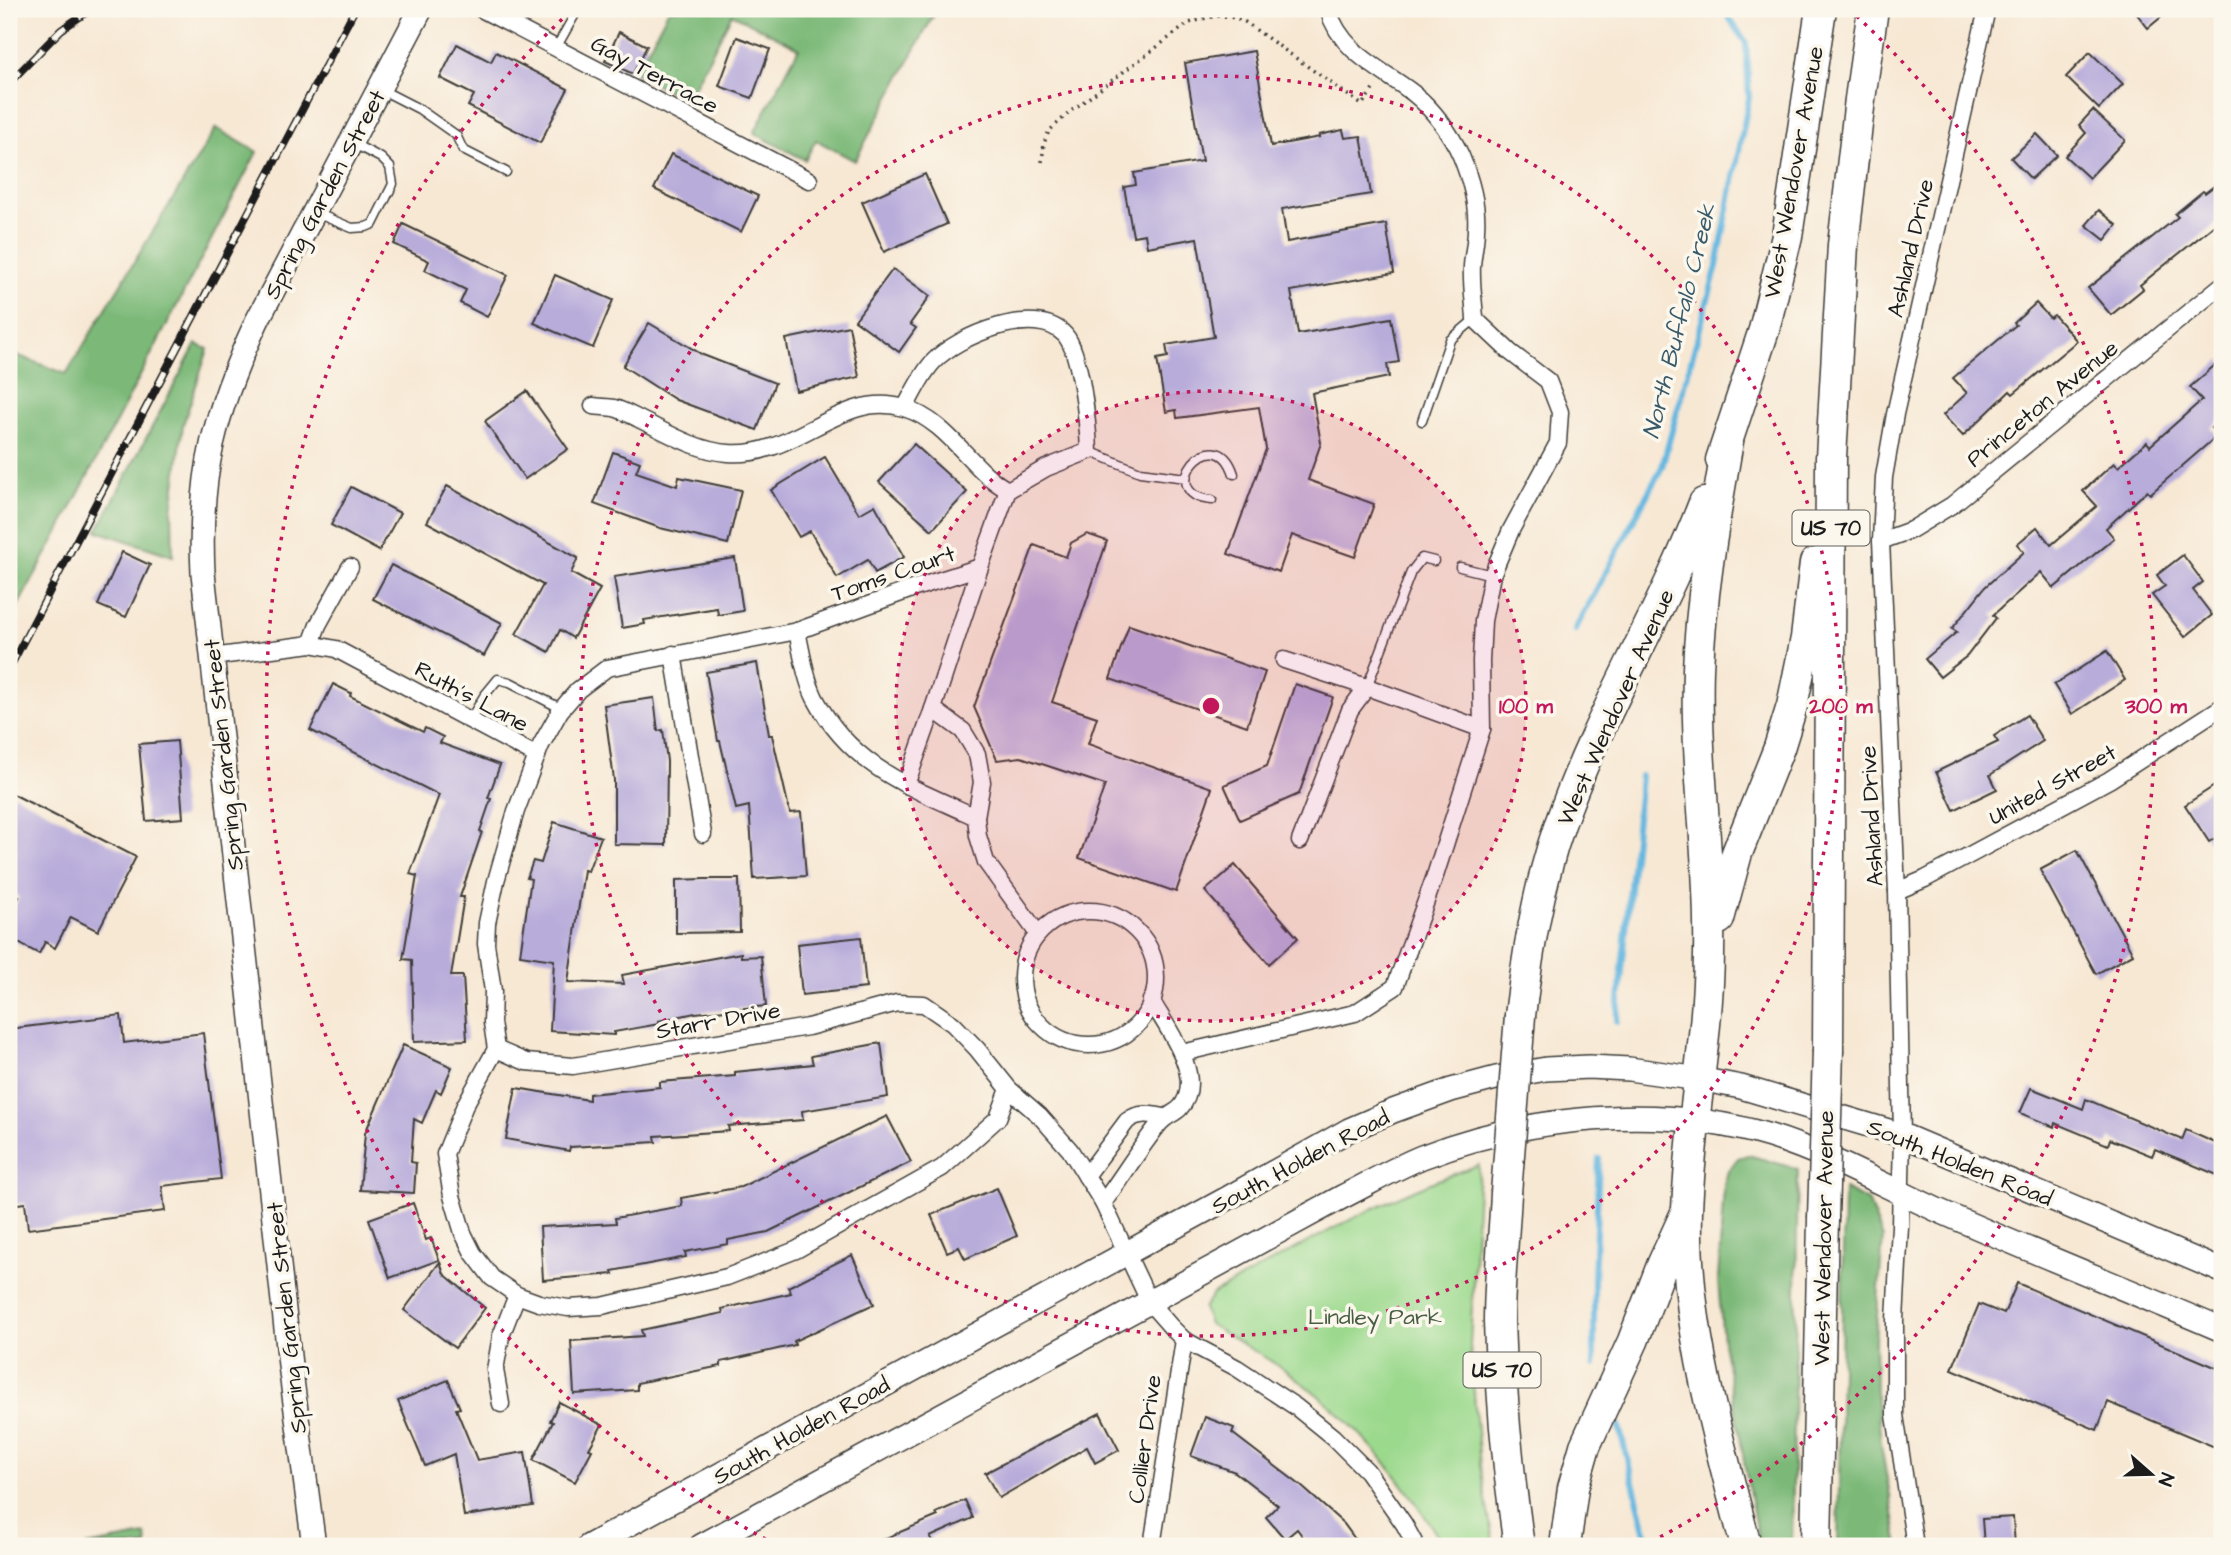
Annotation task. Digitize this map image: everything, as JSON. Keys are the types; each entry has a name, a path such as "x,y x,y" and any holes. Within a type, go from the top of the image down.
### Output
{"highway":[{"name":"West Wendover Avenue","path":"1518,1546 1504,1417 1499,1320 1520,1017 1529,945 1540,888 1560,823 1593,745 1685,553 1728,441 1764,330 1787,236 1821,9"},
{"name":"West Wendover Avenue","path":"1816,1546 1828,1050 1832,458 1843,245 1873,9"},
{"path":"1728,441 1710,545 1698,668 1698,719 1709,897 1709,957 1687,1212 1691,1282 1701,1365 1745,1546"},
{"path":"1709,957 1737,853 1779,748 1792,706 1806,638 1818,531 1832,458"},
{"path":"1565,1546 1573,1488 1585,1446 1687,1212"}],"main road":[{"name":"Spring Garden Street","path":"314,1546 290,1365 203,573 201,527 211,442 237,363 421,9"},
{"name":"South Holden Road","path":"589,1546 1349,1130 1451,1090 1546,1069 1629,1069 1699,1079 1741,1087 1902,1135 2222,1271"},
{"name":"South Holden Road","path":"701,1546 1353,1192 1421,1158 1465,1143 1553,1124 1648,1118 1696,1119 1767,1135 1855,1169 1901,1193 2222,1330"}],"street":[{"name":"Gay Terrace","path":"481,9 809,180"},
{"path":"1182,1053 1355,1013 1395,987 1436,876 1482,729 1483,621 1492,575 1511,530 1558,443 1560,412 1548,381 1510,352 1475,319 1472,268 1477,226 1472,187 1460,154 1440,121 1414,94 1350,48 1330,18 1328,9"},
{"name":"Ashland Drive","path":"1915,1546 1895,1415 1895,1320 1902,1135 1898,891 1881,541 1884,477 1895,414 1987,9"},
{"name":"Princeton Avenue","path":"1881,541 1911,530 1952,505 2222,285"},
{"path":"593,406 616,408 692,444 727,453 746,453 790,442 835,417 872,404 905,408 932,423 956,443 992,482 1008,490 1046,468 1089,451 1078,365 1073,348 1065,335 1053,326 1045,324 1017,324 993,328 954,344 924,374 905,408"},
{"name":"Toms Court","path":"673,654 797,631 912,589 980,568 1008,490"},
{"path":"311,644 318,625 350,567"},
{"path":"906,785 980,568"},
{"path":"797,631 814,697 833,727 862,758 890,778 976,817"},
{"name":"Ruth's Lane","path":"212,657 311,644 336,649 537,756 562,709 578,690 607,668 673,654"},
{"path":"673,654 703,834"},
{"path":"1284,660 1482,729"},
{"path":"1300,841 1350,710 1367,687"},
{"name":"United Street","path":"1898,891 2109,780 2222,707"},
{"path":"933,709 963,731 977,754 982,782 976,817 978,836 986,862 1038,934"},
{"path":"537,756 506,846 487,923 486,944 493,991 492,1023 496,1049 465,1105 445,1154 452,1196 463,1233 473,1253 492,1279 517,1296 568,1308 602,1306 727,1277 796,1250 942,1168 998,1118 1009,1089"},
{"path":"1082,910 1106,911 1128,921 1145,940 1154,963 1155,988 1146,1013 1132,1029 1119,1038 1090,1046 1073,1045 1051,1035 1034,1017 1024,994 1023,969 1031,944 1038,934 1058,918 1082,910"},
{"path":"1103,1203 1164,1117 1180,1108 1185,1097 1189,1078 1186,1059 1151,1000"},
{"name":"Starr Drive","path":"496,1049 526,1062 573,1066 808,1027 897,1003 924,1004 953,1024 1009,1089 1040,1116 1070,1150 1103,1203 1150,1303 1184,1339 1247,1374 1334,1437 1367,1471 1416,1546"},
{"path":"1086,1177 1127,1121 1144,1113 1164,1117"},
{"path":"1127,1121 1147,1139"},
{"path":"501,1404 495,1370 501,1336 517,1296"},
{"name":"Collier Drive","path":"1152,1546 1184,1339"}],"lane":[{"path":"556,48 578,9"},
{"path":"380,89 419,109 456,135 463,150 506,172"},
{"path":"314,212 352,228 373,224 393,184 390,167 381,158 351,143"},
{"path":"1422,421 1450,340 1475,319"},
{"path":"1089,451 1140,472 1186,478"},
{"path":"1212,500 1205,500 1192,492 1186,478 1191,463 1205,453 1220,455 1227,460 1234,474"},
{"path":"1367,687 1411,572 1422,558 1434,561"},
{"path":"1460,567 1492,575"},
{"path":"470,720 484,696 498,680 510,682 562,709"}],"path":[{"path":"1042,162 1044,143 1049,131 1071,111 1189,23 1207,18 1229,15 1245,22 1362,105 1384,75"}],"green space":[{"path":"669,9 937,9 855,161 816,140 805,160 754,133 799,48 732,14 687,101 635,73"},
{"path":"216,128 257,152 9,622 9,352 66,374"},
{"path":"196,344 208,349 183,425 172,510 173,556 97,531"},
{"path":"1748,1155 1798,1169 1792,1546 1759,1546 1723,1342 1718,1280 1724,1186 1728,1171 1738,1158"},
{"name":"Lindley Park","path":"1479,1165 1470,1346 1480,1466 1494,1546 1443,1546 1396,1476 1340,1414 1296,1378 1209,1324 1203,1308 1213,1294 1310,1241 1376,1207"},
{"path":"1844,1189 1868,1201 1883,1238 1875,1340 1876,1393 1882,1451 1899,1546 1838,1546"},
{"path":"146,1535 147,1546 86,1546"}],"building":[{"path":"2133,9 2171,9 2148,28"},
{"path":"619,32 647,46 633,74 605,61"},
{"path":"737,37 770,49 752,98 719,86"},
{"path":"457,44 491,62 496,52 568,89 540,143 468,106 474,95 440,78"},
{"path":"1254,51 1271,146 1343,130 1345,138 1361,136 1371,194 1282,209 1287,242 1386,224 1394,273 1291,291 1298,334 1391,318 1399,362 1387,364 1389,377 1312,393 1321,443 1308,480 1374,504 1355,557 1292,535 1279,572 1228,554 1266,449 1259,407 1177,418 1176,410 1166,412 1157,359 1168,357 1166,345 1214,337 1197,238 1147,247 1145,234 1133,236 1124,187 1136,185 1134,173 1202,161 1185,63"},
{"path":"2090,52 2123,84 2099,109 2066,77"},
{"path":"2093,110 2125,140 2089,178 2065,156 2086,133 2079,125"},
{"path":"2037,134 2057,155 2031,179 2011,158"},
{"path":"671,154 758,196 741,232 654,189"},
{"path":"925,174 947,224 884,252 862,202"},
{"path":"2222,180 2222,219 2140,285 2143,289 2111,315 2088,288 2178,217 2175,214 2203,191 2205,193"},
{"path":"2099,210 2117,225 2105,240 2086,225"},
{"path":"403,224 508,275 487,317 460,303 466,290 425,270 429,261 394,244"},
{"path":"893,269 930,296 910,324 916,328 899,352 855,320"},
{"path":"555,275 613,300 593,348 534,323"},
{"path":"2036,303 2050,318 2054,315 2077,341 2013,394 2010,391 1963,436 1943,415 1967,393 1953,378 2016,325 2014,323"},
{"path":"649,323 703,355 775,383 757,430 676,400 623,366"},
{"path":"849,326 859,377 796,391 786,339"},
{"path":"2222,359 2222,418 2211,428 2218,435 2150,494 2147,491 2106,528 2114,538 2054,588 2041,572 1993,615 1996,618 1967,656 1940,677 1925,659 1957,632 1952,629 1985,587 2024,552 2017,544 2037,527 2051,545 2097,506 2083,491 2114,463 2118,467 2147,442 2150,446 2202,400 2190,387"},
{"path":"527,391 568,449 525,479 485,421"},
{"path":"914,444 967,492 932,530 879,482"},
{"path":"613,452 640,462 636,472 677,486 679,477 741,490 728,544 660,528 594,504"},
{"path":"825,457 859,514 875,505 904,557 875,573 868,560 837,578 810,531 799,537 771,490"},
{"path":"447,486 578,558 571,573 600,589 573,638 560,630 549,652 516,634 543,585 427,522"},
{"path":"351,487 400,513 379,551 331,525"},
{"path":"1087,534 1107,541 1052,702 1097,717 1088,744 1212,788 1176,892 1079,858 1105,785 1021,757 997,760 974,707 1034,545 1066,557 1071,543"},
{"path":"122,552 150,565 126,617 98,605"},
{"path":"2183,555 2203,582 2193,590 2212,615 2185,637 2152,595 2165,586 2157,575"},
{"path":"735,558 743,611 718,615 717,608 644,620 645,624 622,628 614,577"},
{"path":"391,565 502,623 484,656 373,599"},
{"path":"1129,625 1265,672 1247,726 1110,679"},
{"path":"2107,651 2125,680 2072,714 2054,685"},
{"path":"757,663 769,735 772,735 790,813 801,812 806,876 754,879 749,806 736,809 718,741 706,672"},
{"path":"333,684 351,693 350,696 423,732 425,728 443,737 440,743 500,765 488,798 491,799 480,831 482,832 460,897 464,897 451,976 463,976 467,1040 414,1042 412,960 403,959 417,876 410,874 439,795 310,730"},
{"path":"1295,684 1333,697 1299,794 1240,820 1224,785 1267,766"},
{"path":"654,698 658,731 663,730 667,761 666,845 614,844 614,780 604,705"},
{"path":"2027,715 2043,741 1990,775 1997,789 1954,810 1936,772 1998,742 1994,736"},
{"path":"177,741 183,818 146,821 139,744"},
{"path":"2222,781 2222,834 2209,842 2185,805"},
{"path":"9,792 136,857 98,931 71,917 55,948 45,942 39,954 9,938 9,918 19,897 9,891"},
{"path":"554,822 601,837 588,871 584,870 568,982 624,984 622,975 741,953 741,957 761,956 766,1006 695,1013 658,1021 659,1024 614,1032 614,1035 550,1031 554,960 520,955 531,879 527,878 533,861 541,863"},
{"path":"2077,850 2133,954 2096,974 2040,870"},
{"path":"1235,865 1298,938 1269,964 1205,891"},
{"path":"739,879 740,932 676,933 676,880"},
{"path":"861,937 866,988 802,995 797,944"},
{"path":"121,1015 124,1043 203,1033 221,1179 162,1186 165,1211 28,1229 25,1203 9,1205 9,1029"},
{"path":"881,1043 888,1097 802,1111 803,1120 728,1126 729,1131 655,1136 656,1142 570,1147 569,1151 506,1139 516,1088 589,1100 589,1094 660,1087 660,1082 735,1076 735,1072 813,1064 811,1056"},
{"path":"403,1045 452,1067 441,1093 436,1090 422,1123 414,1119 411,1162 416,1163 414,1193 360,1190 365,1133"},
{"path":"2031,1088 2083,1109 2086,1099 2182,1140 2186,1130 2222,1146 2222,1177 2155,1149 2152,1156 2110,1139 2108,1145 2055,1123 2054,1127 2020,1113"},
{"path":"887,1116 911,1162 768,1232 728,1240 728,1244 685,1252 686,1257 612,1271 613,1274 543,1280 540,1227 616,1223 615,1218 682,1206 681,1198 741,1187"},
{"path":"997,1188 1017,1236 965,1259 959,1247 947,1252 931,1215"},
{"path":"413,1203 426,1240 431,1238 439,1260 390,1278 369,1219"},
{"path":"852,1255 874,1304 794,1341 795,1345 721,1362 721,1366 637,1383 637,1390 574,1394 571,1341 643,1336 641,1330 723,1313 722,1309 791,1293 788,1287"},
{"path":"440,1262 444,1274 485,1308 455,1348 404,1310"},
{"path":"2017,1283 2222,1370 2222,1450 2108,1402 2097,1430 1952,1369 1979,1304 2004,1314"},
{"path":"448,1380 460,1408 456,1409 477,1460 525,1452 533,1506 464,1516 454,1454 425,1466 398,1401"},
{"path":"559,1402 602,1425 575,1482 533,1460 553,1422 550,1421"},
{"path":"1100,1413 1119,1450 1095,1463 1087,1447 999,1498 985,1473"},
{"path":"1205,1417 1234,1428 1232,1433 1300,1485 1344,1524 1360,1546 1310,1546 1297,1529 1285,1539 1266,1517 1278,1505 1235,1472 1191,1456"},
{"path":"965,1500 973,1518 930,1537 934,1546 867,1546 938,1516 936,1513"},
{"path":"2013,1517 2015,1546 1984,1546 1982,1519"}],"waterway":[{"name":"North Buffalo Creek","path":"1575,630 1662,467 1717,266 1749,98 1746,43 1723,9"},
{"name":"North Buffalo Creek","path":"1617,1021 1641,776"},
{"name":"North Buffalo Creek","path":"1594,1365 1599,1159"},
{"name":"North Buffalo Creek","path":"1619,1426 1649,1546"}],"railway":[{"path":"9,83 61,30 91,9"},
{"path":"9,669 355,9"}]}
